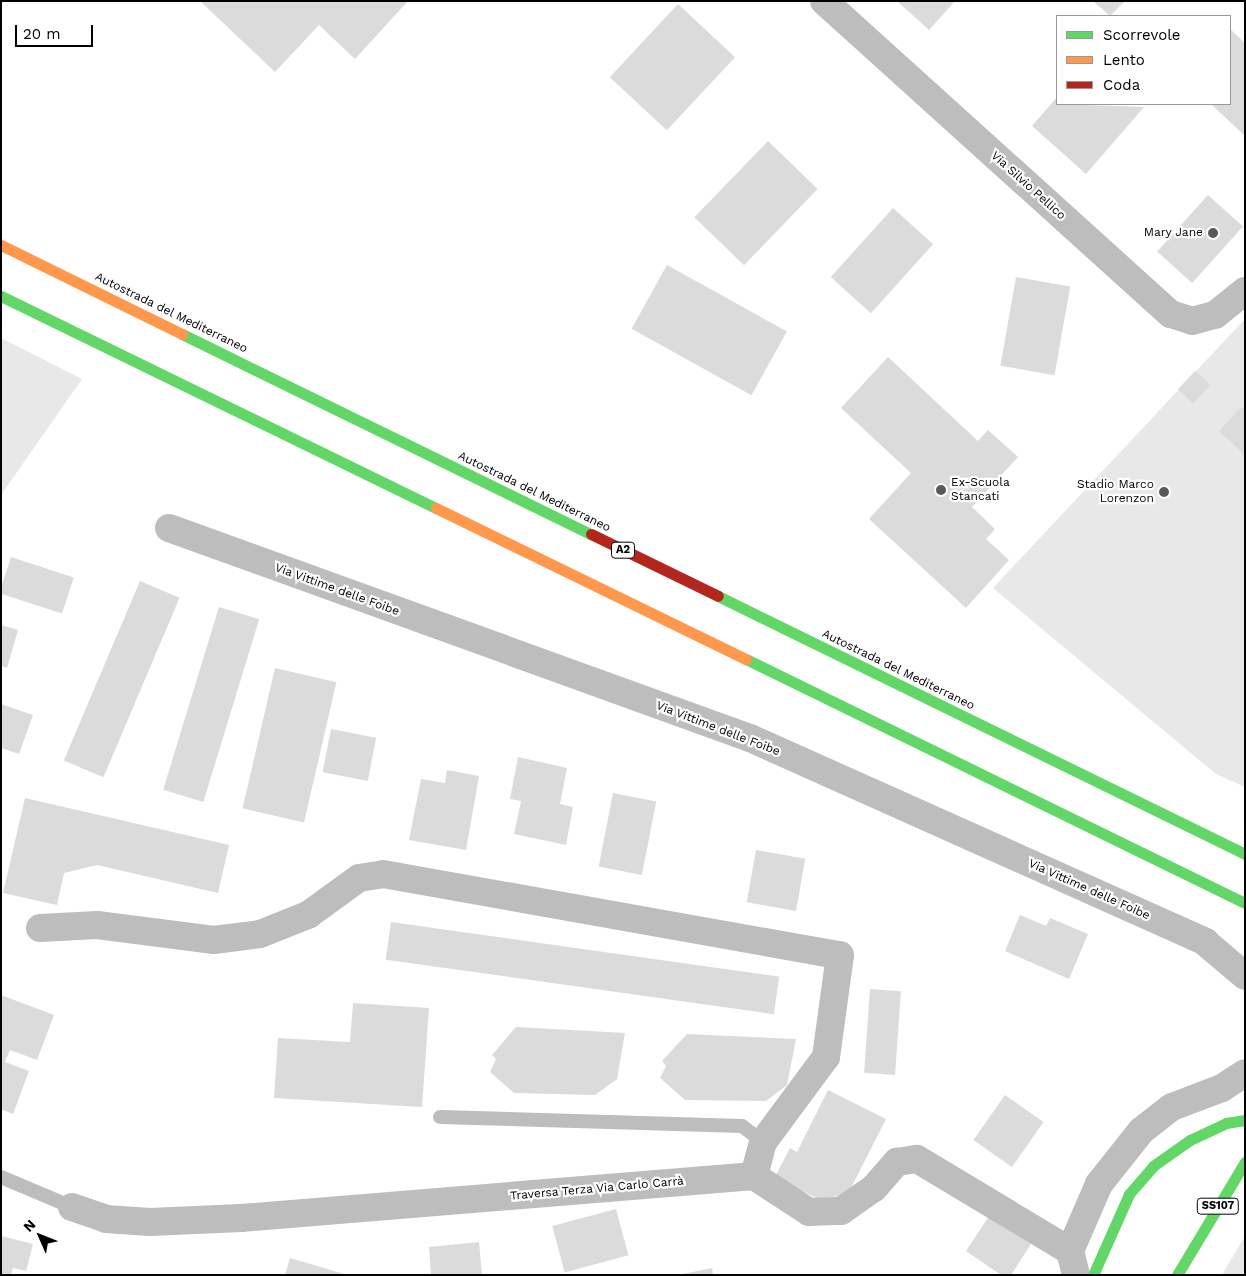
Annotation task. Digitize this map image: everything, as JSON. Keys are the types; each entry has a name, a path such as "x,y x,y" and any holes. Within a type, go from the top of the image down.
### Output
{"main road":[{"name":"Autostrada del Mediterraneo","path":"1,245 1245,854"},
{"path":"1,296 1245,903"},
{"path":"1093,1275 1129,1194 1153,1166 1190,1140 1226,1123 1245,1120"},
{"name":"SS107","path":"1177,1275 1245,1162"},
{"path":"1181,1275 1191,1251"}],"street":[{"name":"Via Silvio Pellico","path":"824,1 1170,314 1192,321 1215,315 1245,291"},
{"name":"Via Vittime delle Foibe","path":"169,528 750,738 1204,942 1245,976"},
{"path":"40,928 97,925 214,940 260,934 308,914 359,878 383,874 840,955 826,1057 763,1142 754,1176 809,1212 841,1211 874,1188 897,1162 917,1159 1073,1263 1099,1184 1141,1131 1172,1107 1222,1088 1245,1073"},
{"name":"Traversa Terza Via Carlo Carrà","path":"72,1207 106,1219 214,1220 754,1176"}],"lane":[{"path":"440,1117 742,1126 763,1142"},
{"path":"1,1177 4,1175 72,1207"}],"shaded area":[{"name":"Stadio Marco Lorenzon","path":"1245,319 1245,787 1216,774 993,588"},
{"path":"1,338 82,379 1,495"},
{"path":"1245,1236 1245,1275 1222,1275"}],"building":[{"path":"200,1 408,1 355,59 319,25 275,72"},
{"path":"897,1 955,1 929,30"},
{"path":"1093,1 1125,1 1111,15"},
{"path":"678,4 735,57 667,130 610,77"},
{"path":"1231,30 1245,43 1245,136 1212,105 1231,105"},
{"path":"1056,98 1056,105 1144,107 1086,174 1032,126"},
{"path":"768,141 818,189 744,265 694,217"},
{"path":"1208,195 1243,226 1192,283 1157,251"},
{"path":"893,208 933,244 871,313 831,277"},
{"path":"667,265 787,331 751,395 632,329"},
{"path":"1016,277 1070,287 1055,375 1000,366"},
{"name":"Ex-Scuola Stancati","path":"888,357 978,441 988,430 1018,457 972,507 995,529 986,539 1009,560 966,608 869,519 911,473 841,408"},
{"path":"1195,371 1210,385 1193,404 1178,389"},
{"path":"1241,407 1245,410 1245,455 1219,431"},
{"path":"11,557 74,577 62,614 1,594 1,588"},
{"path":"140,581 180,598 103,777 64,760"},
{"path":"219,607 259,619 203,802 163,790"},
{"path":"1,625 18,630 7,668 1,666"},
{"path":"275,668 336,682 304,822 243,808"},
{"path":"1,704 33,715 19,754 1,748"},
{"path":"331,729 376,738 368,781 323,772"},
{"path":"518,757 567,768 560,804 573,807 566,845 514,834 521,801 510,799"},
{"path":"447,770 479,776 466,850 409,840 421,779 445,783"},
{"path":"613,793 656,801 642,875 599,867"},
{"path":"25,798 229,845 218,893 97,865 64,873 57,905 3,893"},
{"path":"756,850 805,859 796,911 747,902"},
{"path":"1020,915 1046,926 1050,918 1088,934 1069,979 1005,951"},
{"path":"391,922 779,977 774,1014 386,960"},
{"path":"870,989 901,991 895,1075 864,1073"},
{"path":"1,995 54,1015 37,1060 10,1050 5,1062 29,1071 13,1114 1,1109"},
{"path":"353,1003 429,1008 422,1107 274,1098 278,1038 350,1042"},
{"path":"516,1027 625,1033 617,1079 595,1095 514,1093 490,1072 496,1059 492,1055"},
{"path":"687,1034 796,1039 787,1085 766,1101 685,1100 660,1078 666,1066 662,1061"},
{"path":"828,1090 886,1119 849,1192 822,1201 775,1177 790,1148 797,1152"},
{"path":"1005,1095 1044,1122 1012,1167 973,1140"},
{"path":"616,1209 628,1255 565,1272 552,1226"},
{"path":"989,1216 1031,1244 1011,1275 1001,1275 966,1251"},
{"path":"1,1236 33,1244 26,1271 13,1268 11,1275 1,1275"},
{"path":"479,1242 482,1275 431,1275 429,1247"},
{"path":"290,1258 344,1274 344,1275 285,1275"},
{"path":"712,1268 713,1275 683,1275 683,1274"}],"traffic: fast":[{"path":"1,296 436,508"},
{"path":"182,334 591,534"},
{"path":"718,596 1245,854"},
{"path":"746,659 1245,903"},
{"path":"1093,1275 1129,1194 1153,1166 1190,1140 1226,1123 1245,1120"},
{"path":"1177,1275 1245,1162"}],"traffic: slow":[{"path":"1,245 182,334"},
{"path":"436,508 746,659"}],"traffic: jam":[{"path":"591,534 718,596"}],"place":[{"name":"Mary Jane","path":"1213,233"},
{"name":"Ex-Scuola Stancati","path":"941,490"},
{"name":"Stadio Marco Lorenzon","path":"1164,492"}]}
